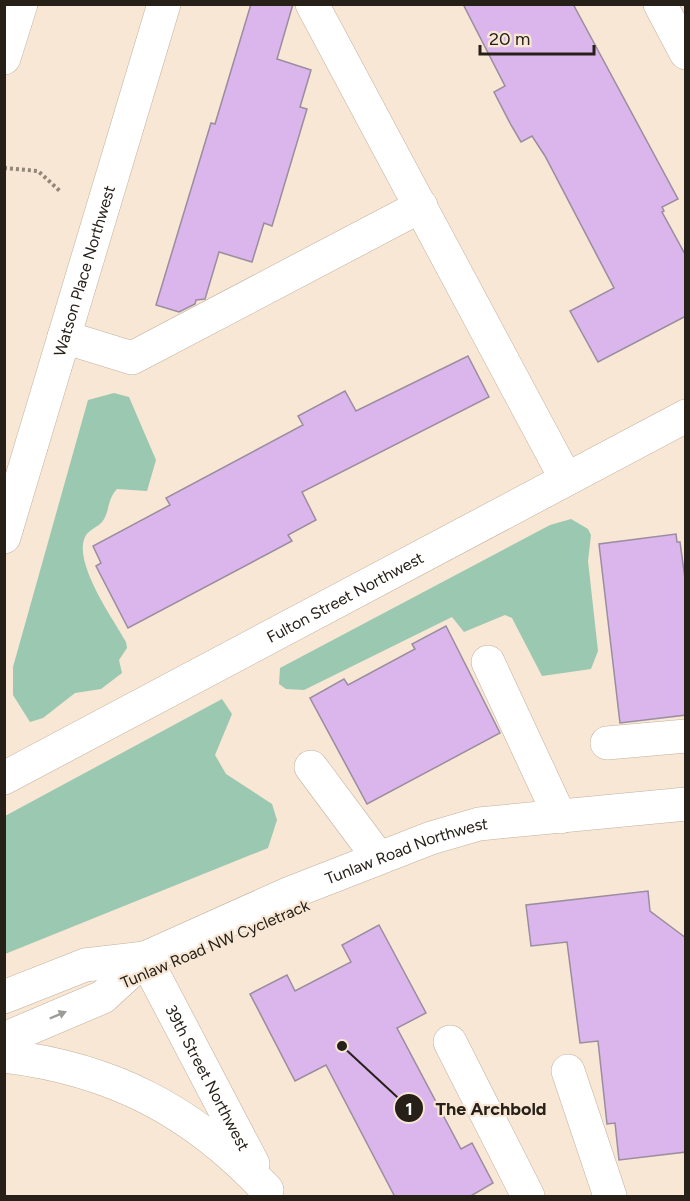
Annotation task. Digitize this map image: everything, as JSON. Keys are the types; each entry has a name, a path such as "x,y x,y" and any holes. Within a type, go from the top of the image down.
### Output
{"street":[{"path":"4,58 21,4"},
{"name":"Watson Place Northwest","path":"4,537 164,4"},
{"path":"312,4 566,479"},
{"path":"660,4 686,53"},
{"path":"64,337 132,358 421,206"},
{"name":"Fulton Street Northwest","path":"4,778 686,416"},
{"path":"488,662 560,817"},
{"path":"607,743 686,736"},
{"path":"311,767 378,857"},
{"name":"Tunlaw Road Northwest","path":"4,998 85,965 145,958 378,857 430,838 479,824 686,804"},
{"name":"Tunlaw Road Northwest","path":"4,1039 103,996 145,958"},
{"name":"39th Street Northwest","path":"145,958 269,1193"},
{"path":"450,1042 528,1197"},
{"path":"4,1056 40,1060 79,1069 140,1092 195,1125 229,1152 269,1193"},
{"path":"568,1071 610,1197"}],"path":[{"path":"4,168 38,171 61,192"}],"green space":[{"path":"114,393 129,397 156,460 147,491 117,489 105,518 86,535 83,548 89,576 126,642 127,648 119,660 122,673 101,689 75,693 43,718 30,722 13,695 13,667 88,400"},
{"path":"571,519 588,529 591,535 588,561 598,651 591,669 542,676 512,618 505,615 464,632 452,617 304,690 286,689 279,684 280,668 550,525"},
{"path":"222,699 232,714 215,755 226,774 272,804 277,820 268,848 5,954 5,816"}],"building":[{"path":"251,4 293,4 277,59 311,70 300,107 307,109 272,226 264,223 252,262 219,252 205,299 196,300 195,304 179,312 156,305 211,123 215,124"},
{"path":"463,4 573,4 678,199 662,207 664,211 662,212 686,256 686,316 598,362 570,311 614,288 545,156 532,136 521,142 511,125 494,92 505,86"},
{"path":"468,356 489,397 302,492 316,520 288,535 292,541 128,628 96,566 101,563 93,546 170,505 166,498 303,425 298,416 345,391 356,411"},
{"path":"676,534 677,542 680,542 686,586 686,715 620,723 599,544"},
{"path":"446,626 500,733 367,804 310,698 344,679 348,685 415,649 412,644"},
{"path":"648,891 650,911 686,938 686,1152 619,1160 615,1123 607,1124 598,1041 580,1043 567,942 531,946 526,905"},
{"path":"379,925 426,1013 397,1028 461,1149 472,1143 493,1183 469,1197 395,1197 326,1065 295,1081 250,994 287,975 295,991 351,962 342,945"}],"place":[{"name":"The Archbold","path":"342,1046"}]}
